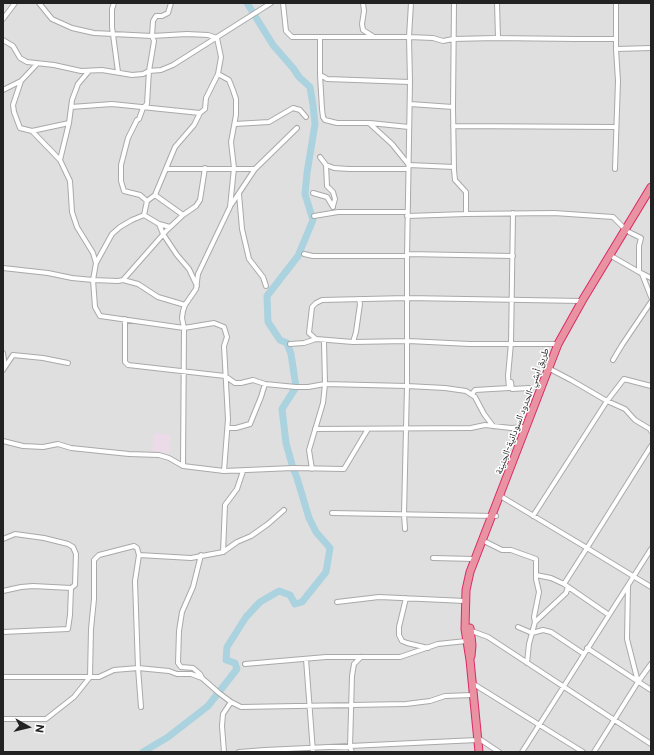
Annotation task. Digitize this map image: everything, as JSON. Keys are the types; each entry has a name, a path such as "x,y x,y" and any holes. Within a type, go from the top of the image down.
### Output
{"highway":[{"name":"طريق أبشي-الحدود السودانية-الجنينة","path":"470,660 466,641 467,582 475,559 494,516 526,427 550,369 558,344 568,329 582,301 627,230 651,187"},
{"path":"550,369 568,329 613,257 627,230 651,195"},
{"path":"467,601 474,573 494,516 538,400"},
{"path":"467,629 472,645 470,660 478,752"}],"street":[{"path":"3,19 15,3"},
{"path":"39,3 52,19 72,28 94,33 152,36 187,34 208,35 217,38"},
{"path":"114,3 112,9 113,34 118,72"},
{"path":"147,201 140,194 124,191 121,181 121,165 128,138 148,100 149,71 154,41 152,36 153,21 156,16 162,16 168,13 171,3"},
{"path":"3,40 13,46 23,60 37,64 81,71 102,70 132,75 143,74 149,71 167,68 271,3"},
{"path":"283,3 286,31 292,37 409,37 433,38 443,41 453,39 498,38 575,40 616,39"},
{"path":"363,3 363,30 374,38"},
{"path":"405,529 404,514 408,341 407,214 410,104 409,37 411,3"},
{"path":"454,3 454,166 455,180 466,192 466,214"},
{"path":"497,3 498,38"},
{"path":"615,169 618,81 616,3"},
{"path":"320,37 322,109 325,120 337,123 369,123 409,127"},
{"path":"144,216 147,201 155,195 175,147 194,125 200,113 205,109 206,98 218,74 221,57 217,38"},
{"path":"616,48 651,48"},
{"path":"3,90 21,81 37,64"},
{"path":"60,160 69,123 72,100 78,84 89,71"},
{"path":"218,74 229,80 236,105 235,124 231,142 234,168 230,207"},
{"path":"320,75 327,78 410,82"},
{"path":"21,81 13,105 20,128 32,132 60,160 70,181 72,212 77,227 93,253 96,263"},
{"path":"71,107 112,104 200,113"},
{"path":"410,104 453,107"},
{"path":"235,124 269,122 293,108 300,110 306,117"},
{"path":"32,132 69,123"},
{"path":"369,123 392,144 408,167"},
{"path":"453,126 616,127"},
{"path":"183,466 184,328 182,318 185,305 197,287 198,274 230,207 238,194 255,169 297,128"},
{"path":"320,157 326,165 334,168 349,170 454,166"},
{"path":"326,165 327,186 333,192 335,199 333,206"},
{"path":"123,280 163,234 183,215 196,206 200,200 205,168"},
{"path":"166,169 255,169"},
{"path":"313,193 327,197 338,212"},
{"path":"238,194 242,229 249,259 263,277 266,286"},
{"path":"155,195 183,215"},
{"path":"314,216 338,212 407,214 554,213 613,217 627,230 641,238 639,246 640,273 651,297"},
{"path":"472,394 475,390 509,388 508,376 511,343 513,213"},
{"path":"170,227 159,224 144,216 132,220 112,234 96,263 93,280 94,307 100,316 184,328 214,323 224,327 227,337 224,346 228,428 224,471"},
{"path":"159,224 163,234 177,255 189,269 197,287"},
{"path":"304,254 313,256 513,256"},
{"path":"613,257 651,278"},
{"path":"3,268 48,273 72,278 123,280 138,284 158,297 185,305"},
{"path":"316,339 309,333 312,307 322,300 407,298 582,301"},
{"path":"353,342 360,304 359,299"},
{"path":"613,360 651,302"},
{"path":"125,319 124,362 126,364 225,376 235,382 241,383 253,380 265,384 308,387 325,384 407,386 445,388 466,391 475,397 484,414 493,426"},
{"path":"290,344 304,343 316,339 353,342 408,341 470,344 558,344"},
{"path":"312,469 309,450 322,403 325,384 324,342"},
{"path":"3,353 4,369"},
{"path":"4,369 13,355 43,358 68,363"},
{"path":"510,361 512,389 529,388"},
{"path":"550,369 624,409 635,420 651,431"},
{"path":"533,516 607,400 624,378 651,386"},
{"path":"228,428 236,428 250,424 265,384"},
{"path":"315,428 471,428 485,425 511,428 526,427"},
{"path":"3,441 23,446 44,447 58,444 71,448 129,454 158,455 169,458 183,466 224,471 292,468 344,469 368,429"},
{"path":"535,622 566,593 566,586 587,548 651,446"},
{"path":"222,552 225,505 237,489 244,471"},
{"path":"502,497 523,508 533,516 651,587"},
{"path":"139,555 191,558 222,552 237,542 251,536 284,510"},
{"path":"332,513 494,516"},
{"path":"3,539 15,534 32,536 65,543 73,548 76,554 75,585 71,588 68,629 3,632"},
{"path":"486,542 502,550 511,550 536,559 536,575 539,592 534,617 535,622 529,644 527,664"},
{"path":"3,719 46,720 74,697 90,677 91,629 94,599 94,560 99,555 134,546 138,548 139,555 135,580 141,707"},
{"path":"522,752 651,549"},
{"path":"201,556 193,587 182,612 179,631 178,663 181,667 193,668 202,678 231,702 241,707 406,704 430,701 444,696 473,695"},
{"path":"433,558 475,559"},
{"path":"536,575 551,578 566,586 609,614"},
{"path":"628,585 627,639 638,682"},
{"path":"3,591 33,586 71,588"},
{"path":"338,602 379,597 467,601"},
{"path":"406,598 401,615 399,635 402,641 428,648"},
{"path":"518,627 532,633 543,630 551,632 584,654"},
{"path":"467,629 488,637 651,744"},
{"path":"245,664 306,659 400,657 438,644 466,641"},
{"path":"587,648 651,690"},
{"path":"352,752 350,747 352,676 354,664 361,658"},
{"path":"306,659 313,750"},
{"path":"594,752 651,664"},
{"path":"3,677 99,677 114,670 138,668 169,671 177,674 190,674 202,678"},
{"path":"472,683 583,752"},
{"path":"224,752 222,726 223,714 231,702"},
{"path":"239,752 313,750 477,739 499,752"}],"shaded area":[{"path":"3,3 651,3 651,752 3,752"},
{"path":"154,433 171,435 169,453 152,452"}],"waterway":[{"path":"143,752 168,737 208,706 237,669 235,663 226,660 227,647 246,617 260,602 279,591 290,595 295,604 302,602 326,572 330,548 316,532 309,518 286,443 282,409 296,387 291,354 287,343 280,340 268,322 267,296 298,256 313,220 305,194 315,124 313,105 310,87 299,77 273,45 247,3"}]}
